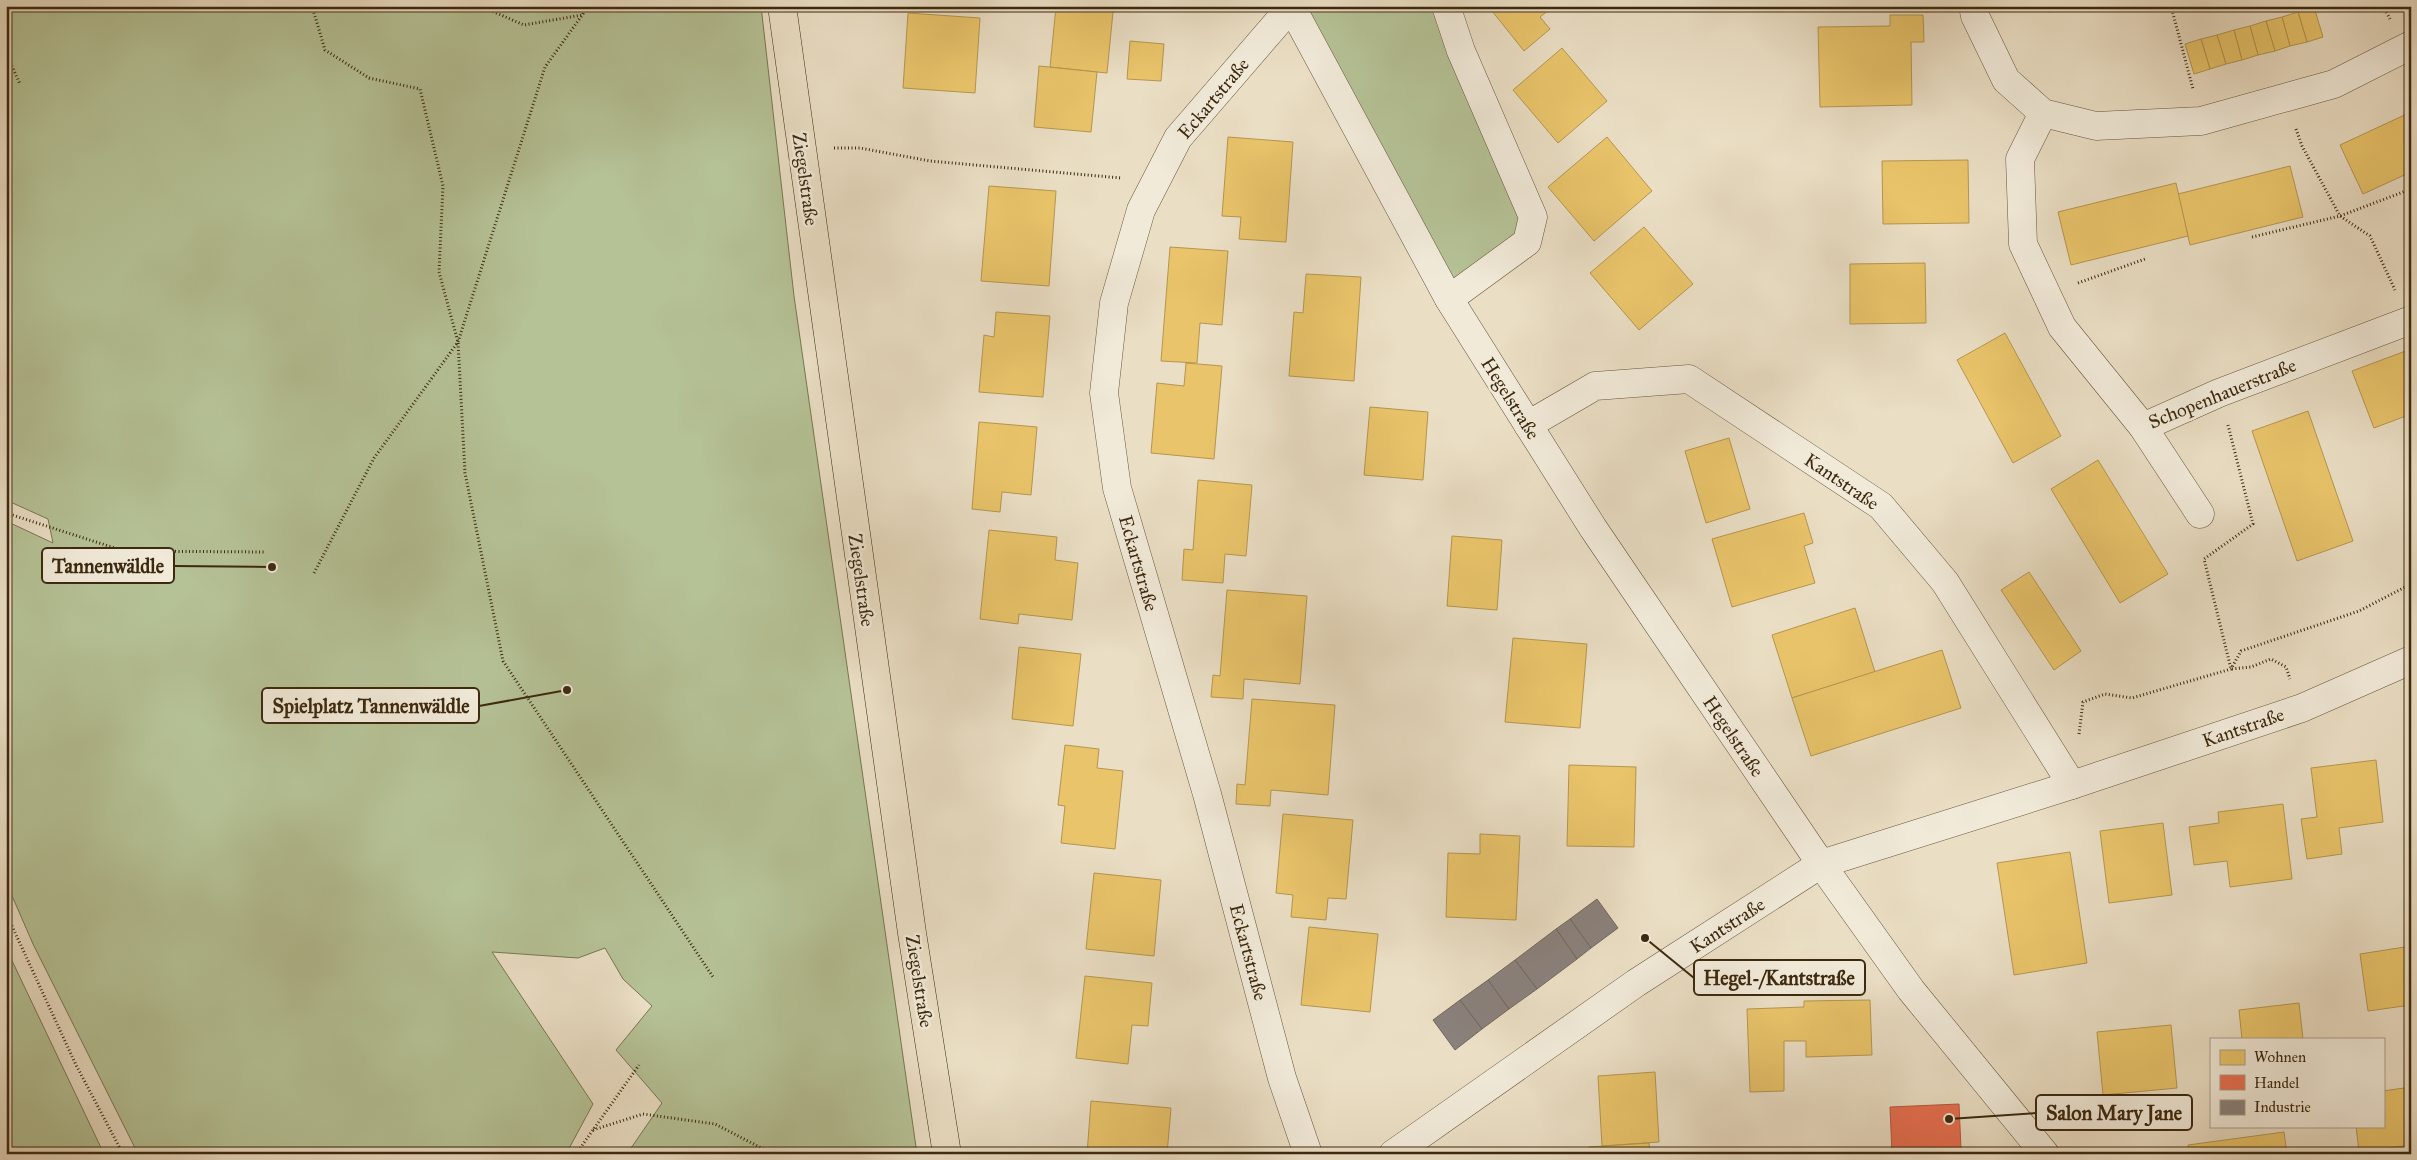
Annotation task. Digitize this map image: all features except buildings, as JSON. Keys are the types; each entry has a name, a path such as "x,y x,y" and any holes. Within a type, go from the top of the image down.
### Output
{"main road":[{"name":"Ziegelstraße","path":"782,6 912,933 947,1154"}],"street":[{"path":"1446,6 1461,51 1533,217 1527,242 1449,299"},
{"path":"1973,6 1975,16 2006,80 2043,112 2096,126 2201,121 2334,84 2411,45"},
{"name":"Hegelstraße","path":"1291,7 1449,299 1593,528 1821,864 1911,990 2046,1154"},
{"name":"Eckartstraße","path":"1291,7 1178,138 1141,210 1114,303 1104,393 1117,488 1207,794 1282,1078 1308,1154"},
{"name":"Schopenhauerstraße","path":"2043,112 2020,159 2023,244 2062,327 2143,427 2219,393 2410,321"},
{"name":"Kantstraße","path":"1528,425 1595,386 1689,379 1881,506 1946,582 2072,785"},
{"path":"2143,427 2200,514"},
{"name":"Kantstraße","path":"1393,1154 1636,983 1821,864 2072,785 2302,708 2411,660"}],"path":[{"path":"312,6 325,50 369,78 420,89 443,186 439,272 458,342 465,473 503,661 713,977"},
{"path":"480,6 524,25 583,14"},
{"path":"314,572 374,458 458,342 545,67 583,14 585,6"},
{"path":"2171,6 2201,121"},
{"path":"6,53 20,84"},
{"path":"2285,97 2302,146 2340,216 2370,236 2410,321"},
{"path":"828,148 860,148 930,161 1156,182"},
{"path":"2252,237 2340,216 2411,189"},
{"path":"2047,294 2145,259"},
{"path":"2219,393 2253,524 2204,559 2231,669"},
{"path":"6,513 124,551 265,552"},
{"path":"2231,669 2240,651 2359,611 2411,584"},
{"path":"2072,785 2083,702 2105,694 2132,698 2231,669 2250,667 2271,659"},
{"path":"6,913 76,1065 123,1154"},
{"path":"576,1154 639,1065"},
{"path":"593,1130 644,1114 715,1124 773,1154"}],"green space":[{"path":"6,6 761,6 794,296 917,1154 627,1154 662,1103 616,1050 652,1006 623,979 605,948 578,958 492,952 593,1104 566,1154 138,1154 33,944 6,882 6,521 53,543 48,519 6,500"},
{"path":"1291,6 1446,6 1533,217 1449,299"},
{"path":"6,948 104,1154 6,1154"}],"place":[{"name":"Tannenwäldle","path":"272,567"},
{"name":"Spielplatz Tannenwäldle","path":"567,690"},
{"name":"Hegel-/Kantstraße","path":"1645,938"},
{"name":"Salon Mary Jane","path":"1949,1119"}]}
